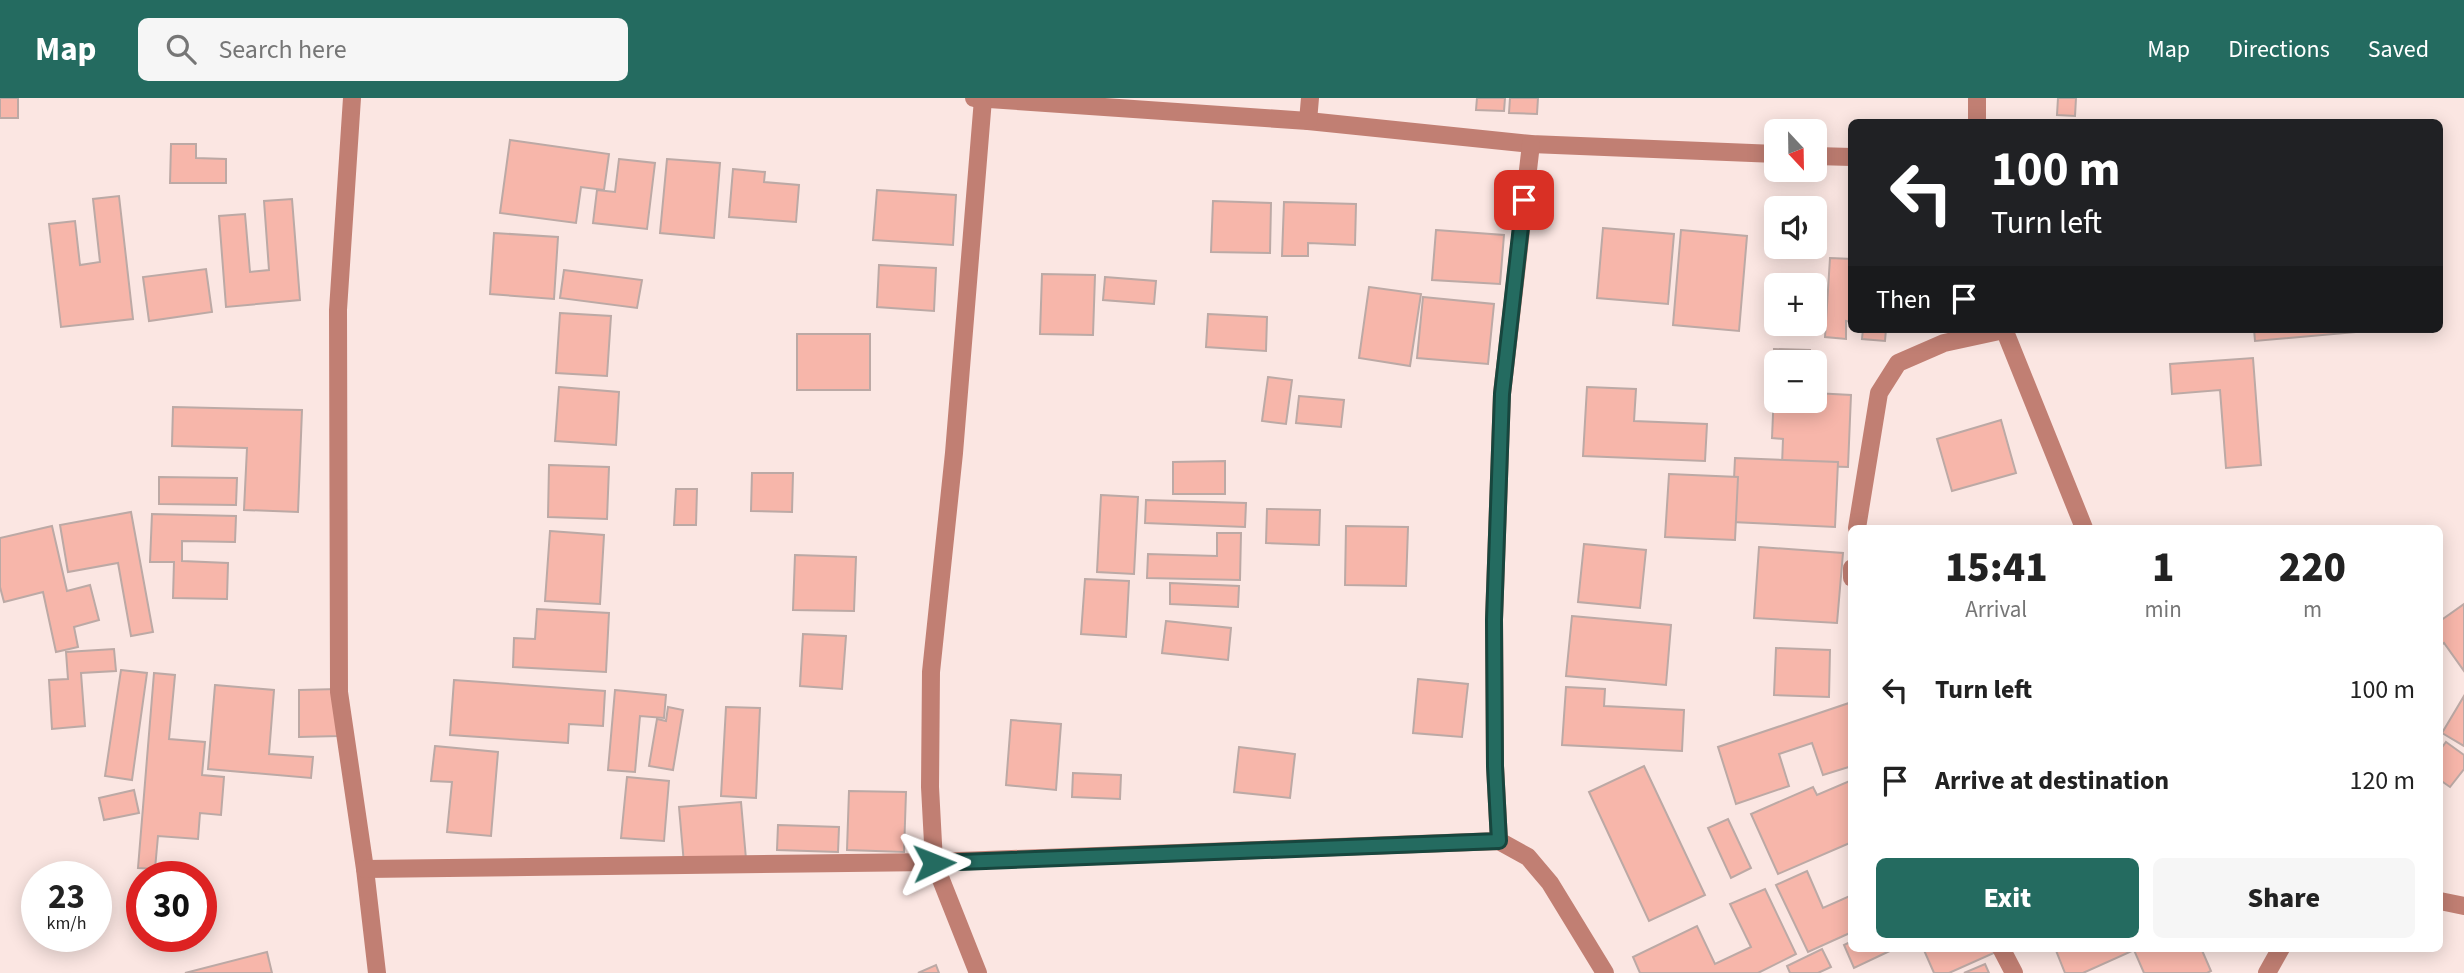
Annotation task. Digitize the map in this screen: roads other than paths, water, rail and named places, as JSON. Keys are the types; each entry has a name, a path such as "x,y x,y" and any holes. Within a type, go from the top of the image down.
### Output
{"street":[{"path":"352,98 338,310 339,692 377,973"},
{"path":"1308,121 1310,98"},
{"path":"1977,98 1977,119"},
{"path":"978,973 934,863 930,787 931,672 954,453 979,99 1308,121 1531,144 1764,154"},
{"path":"1499,841 1495,766 1494,620 1502,394 1531,144"},
{"path":"1827,156 1848,157"},
{"path":"1857,525 1879,393 1898,363 1944,343 1990,333"},
{"path":"2005,333 2083,525"},
{"path":"365,869 934,863 1499,841 1528,856 1550,883 1605,973"},
{"path":"2443,902 2464,906"},
{"path":"2003,952 2014,973"},
{"path":"2267,973 2279,952"}]}
